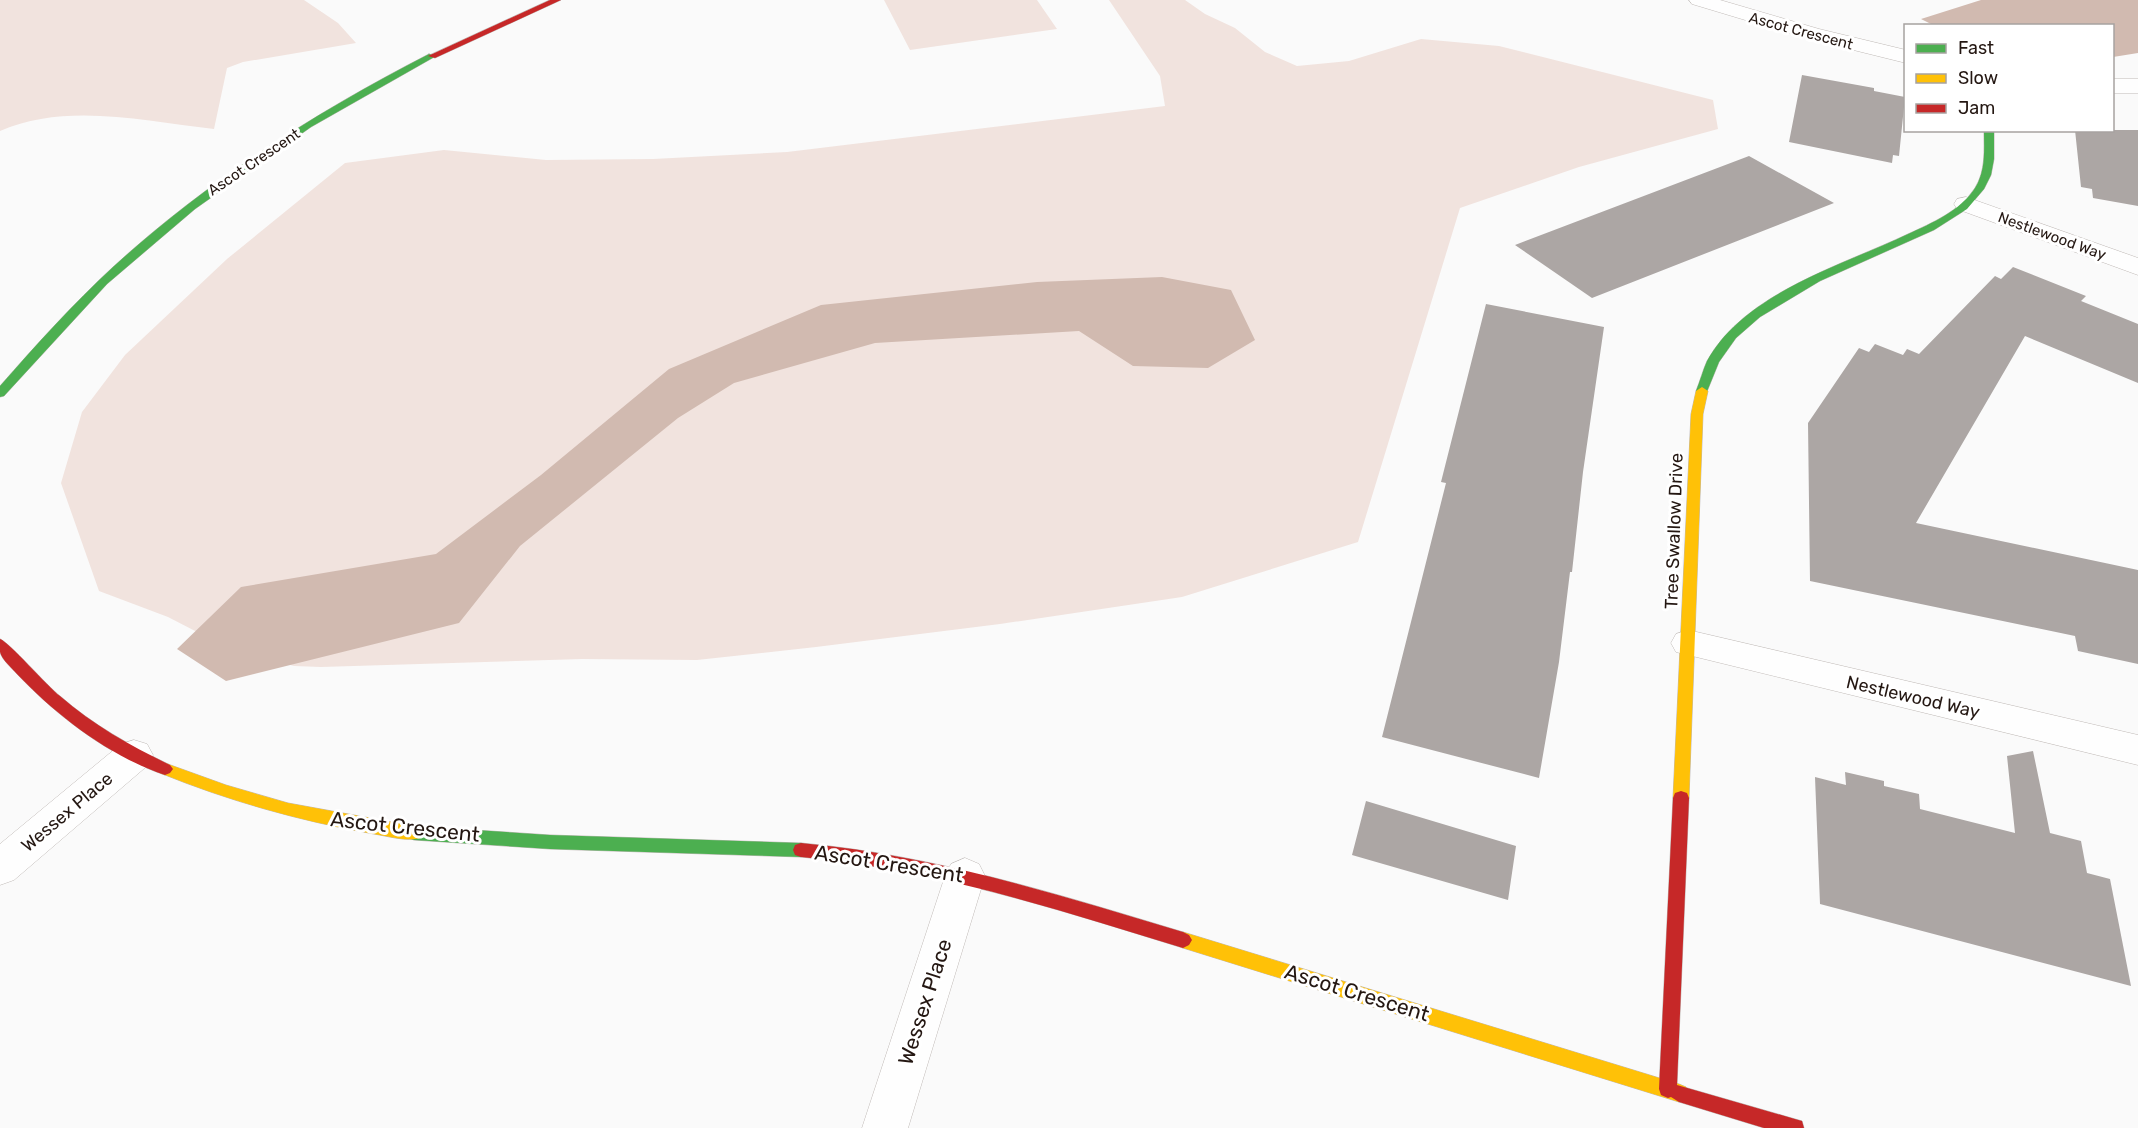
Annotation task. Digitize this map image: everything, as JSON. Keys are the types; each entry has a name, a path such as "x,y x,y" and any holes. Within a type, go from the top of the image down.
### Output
{"street":[{"name":"Ascot Crescent","path":"0,393 38,347 108,277 218,186 290,136 373,86 498,24 557,0"},
{"name":"Ascot Crescent","path":"1699,0 1793,29 1904,57"},
{"path":"2114,86 2138,86"},
{"name":"Tree Swallow Drive","path":"1668,1089 1697,414 1704,381 1717,353 1732,332 1770,303 1954,215 1966,204 1986,176 1989,162 1989,132"},
{"name":"Nestlewood Way","path":"1966,204 2138,267"},
{"name":"Nestlewood Way","path":"1688,643 2138,750"},
{"name":"Ascot Crescent","path":"0,644 40,689 87,728 164,770 289,812 373,828 460,836 816,851 915,865 1041,897 1795,1128"},
{"name":"Wessex Place","path":"0,868 134,755"},
{"name":"Wessex Place","path":"885,1128 965,876"}],"shaded area":[{"path":"0,0 304,0 338,23 356,43 243,62 227,68 214,129 133,118 78,116 51,117 25,122 0,131"},
{"path":"884,0 1037,0 1057,29 910,50"},
{"path":"1109,0 1185,0 1205,14 1235,28 1265,52 1297,66 1349,61 1421,39 1499,46 1713,100 1718,129 1579,167 1460,208 1358,542 1182,597 1000,624 697,660 582,659 321,667 294,666 230,649 168,617 99,591 61,483 82,412 125,355 227,259 345,163 444,150 546,160 653,159 787,152 1165,106 1160,76"},
{"path":"1981,0 2138,0 2138,53 2114,57 2114,24 1931,24 1921,19"},
{"path":"1162,277 1231,290 1255,340 1208,368 1133,366 1079,331 875,343 734,383 678,418 520,546 459,623 226,681 177,649 241,587 436,554 541,475 669,369 821,305 1037,282"}],"building":[{"path":"1802,75 1874,88 1874,91 1904,97 1899,156 1893,155 1892,163 1789,142"},
{"path":"2138,130 2138,206 2093,198 2092,189 2081,187 2075,132"},
{"path":"1749,156 1834,203 1592,298 1515,245"},
{"path":"2013,267 2086,296 2081,301 2138,324 2138,383 2025,336 1916,523 2138,570 2138,664 2078,651 2075,636 1810,581 1808,423 1859,348 1869,352 1875,344 1903,355 1907,349 1919,354 1995,276 2001,279"},
{"path":"1486,304 1604,327 1583,472 1572,572 1570,572 1559,662 1539,778 1382,737 1446,483 1441,482"},
{"path":"2033,751 2050,833 2081,841 2087,873 2110,879 2131,986 1820,904 1815,777 1846,785 1845,772 1884,781 1884,786 1919,794 1920,809 2015,833 2007,756"},
{"path":"1366,801 1516,846 1508,900 1352,855"}],"traffic: fast":[{"path":"0,393 103,282 192,206 308,125 432,56"},
{"path":"1702,391 1713,361 1732,336 1756,314 1816,279 1930,228 1963,207 1980,187 1988,170 1989,132"},
{"path":"414,833 550,842 801,850"}],"traffic: slow":[{"path":"1681,798 1697,414 1702,391"},
{"path":"165,769 226,792 288,809 350,823 414,833"},
{"path":"1183,940 1679,1093"}],"traffic: jam":[{"path":"432,56 557,0"},
{"path":"0,644 35,683 75,717 118,745 165,769"},
{"path":"1668,1089 1681,798"},
{"path":"801,850 898,862 946,872 1042,897 1183,940"},
{"path":"1679,1093 1795,1128"}]}
